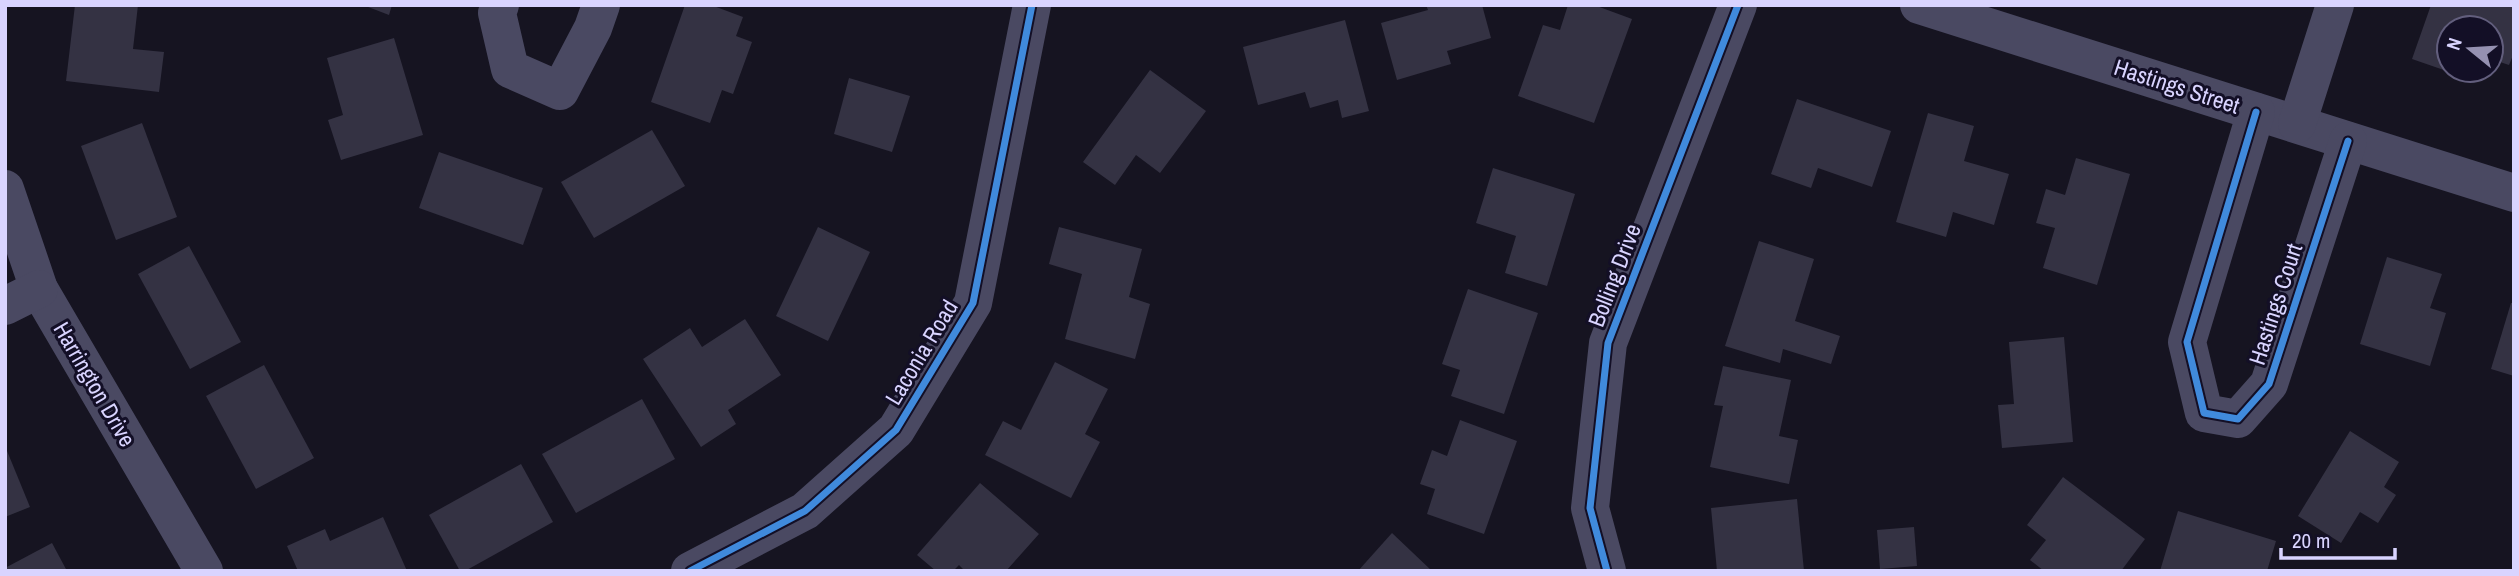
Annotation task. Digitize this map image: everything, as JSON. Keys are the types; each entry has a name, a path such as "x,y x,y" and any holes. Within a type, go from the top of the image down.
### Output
{"street":[{"path":"500,5 497,13 510,69 560,91 593,28 601,5"},
{"name":"Laconia Road","path":"690,571 804,511 896,430 973,303 1032,5"},
{"name":"Bolling Drive","path":"1606,571 1590,509 1608,343 1738,5"},
{"name":"Hastings Street","path":"1919,5 2514,193"},
{"path":"2297,124 2335,5"},
{"name":"Hastings Court","path":"2256,111 2188,342 2204,413 2238,419 2269,384 2347,141"},
{"name":"Harrington Drive","path":"5,189 39,289 204,571"},
{"path":"5,306 39,289"}],"building":[{"path":"75,5 138,5 133,49 164,52 159,92 66,81"},
{"path":"363,5 392,5 389,15"},
{"path":"685,5 711,5 743,17 736,36 752,42 733,94 722,90 710,123 651,102"},
{"path":"1426,5 1482,5 1491,38 1447,51 1451,64 1397,80 1381,23 1428,10"},
{"path":"1568,5 1594,5 1632,19 1594,123 1518,96 1543,25 1560,30"},
{"path":"2431,5 2514,5 2514,53 2509,65 2505,64 2505,14 2435,14 2435,67 2412,59"},
{"path":"1345,20 1369,111 1342,118 1338,100 1310,108 1305,92 1258,105 1243,47"},
{"path":"394,38 423,135 341,160 328,120 343,115 327,58"},
{"path":"1150,70 1206,111 1160,173 1136,155 1115,185 1083,162"},
{"path":"849,78 910,96 892,152 834,134"},
{"path":"1797,99 1891,131 1872,187 1818,168 1811,188 1771,174"},
{"path":"1928,113 1974,126 1964,161 2009,174 1994,225 1953,212 1946,237 1896,222"},
{"path":"142,123 177,217 116,240 81,146"},
{"path":"652,130 685,186 594,238 561,182"},
{"path":"439,152 543,188 523,245 419,208"},
{"path":"2076,158 2130,174 2097,285 2043,268 2055,228 2036,223 2046,189 2065,195"},
{"path":"1493,168 1575,194 1547,286 1505,273 1516,236 1476,223"},
{"path":"818,227 870,252 828,341 776,316"},
{"path":"1059,227 1142,249 1129,297 1150,304 1135,359 1065,339 1082,274 1049,264"},
{"path":"1759,241 1814,259 1795,321 1840,336 1831,364 1783,349 1780,363 1725,346"},
{"path":"189,246 241,342 190,369 138,274"},
{"path":"2387,257 2442,274 2430,308 2446,313 2430,366 2360,344"},
{"path":"1468,289 1538,313 1504,414 1451,396 1460,370 1442,364"},
{"path":"2511,303 2514,303 2514,376 2491,369"},
{"path":"745,319 781,375 728,410 736,424 701,447 643,359 690,328 702,347"},
{"path":"2064,337 2073,442 2002,448 1998,405 2014,404 2009,342"},
{"path":"1055,362 1108,389 1085,434 1100,442 1071,498 985,455 1003,421 1021,430"},
{"path":"264,365 314,458 256,489 206,396"},
{"path":"1723,366 1791,380 1779,436 1798,440 1789,484 1710,467 1723,406 1714,405"},
{"path":"642,399 675,459 576,513 542,454"},
{"path":"1460,420 1517,441 1484,534 1427,514 1435,489 1420,484 1432,450 1447,456"},
{"path":"2350,431 2399,462 2384,487 2396,495 2378,523 2360,512 2341,543 2298,516"},
{"path":"5,446 30,507 5,517"},
{"path":"521,464 553,522 465,571 460,571 429,515"},
{"path":"2063,477 2145,539 2121,571 2044,571 2030,560 2046,540 2027,525"},
{"path":"980,483 1039,534 1006,571 965,571 959,565 953,571 936,571 917,555"},
{"path":"1797,499 1804,571 1717,571 1711,508"},
{"path":"2178,511 2276,541 2267,571 2160,571"},
{"path":"383,517 407,571 298,571 287,546 325,529 330,541"},
{"path":"1914,527 1917,566 1880,569 1877,530"},
{"path":"1392,533 1432,571 1358,571"},
{"path":"52,543 67,571 5,571 5,568"}],"cycle path":[{"path":"690,571 805,511 896,430 973,303 1032,5"},
{"path":"1607,571 1590,508 1608,343 1738,5"},
{"path":"2256,112 2187,342 2204,413 2238,419 2269,384 2348,141"}]}
